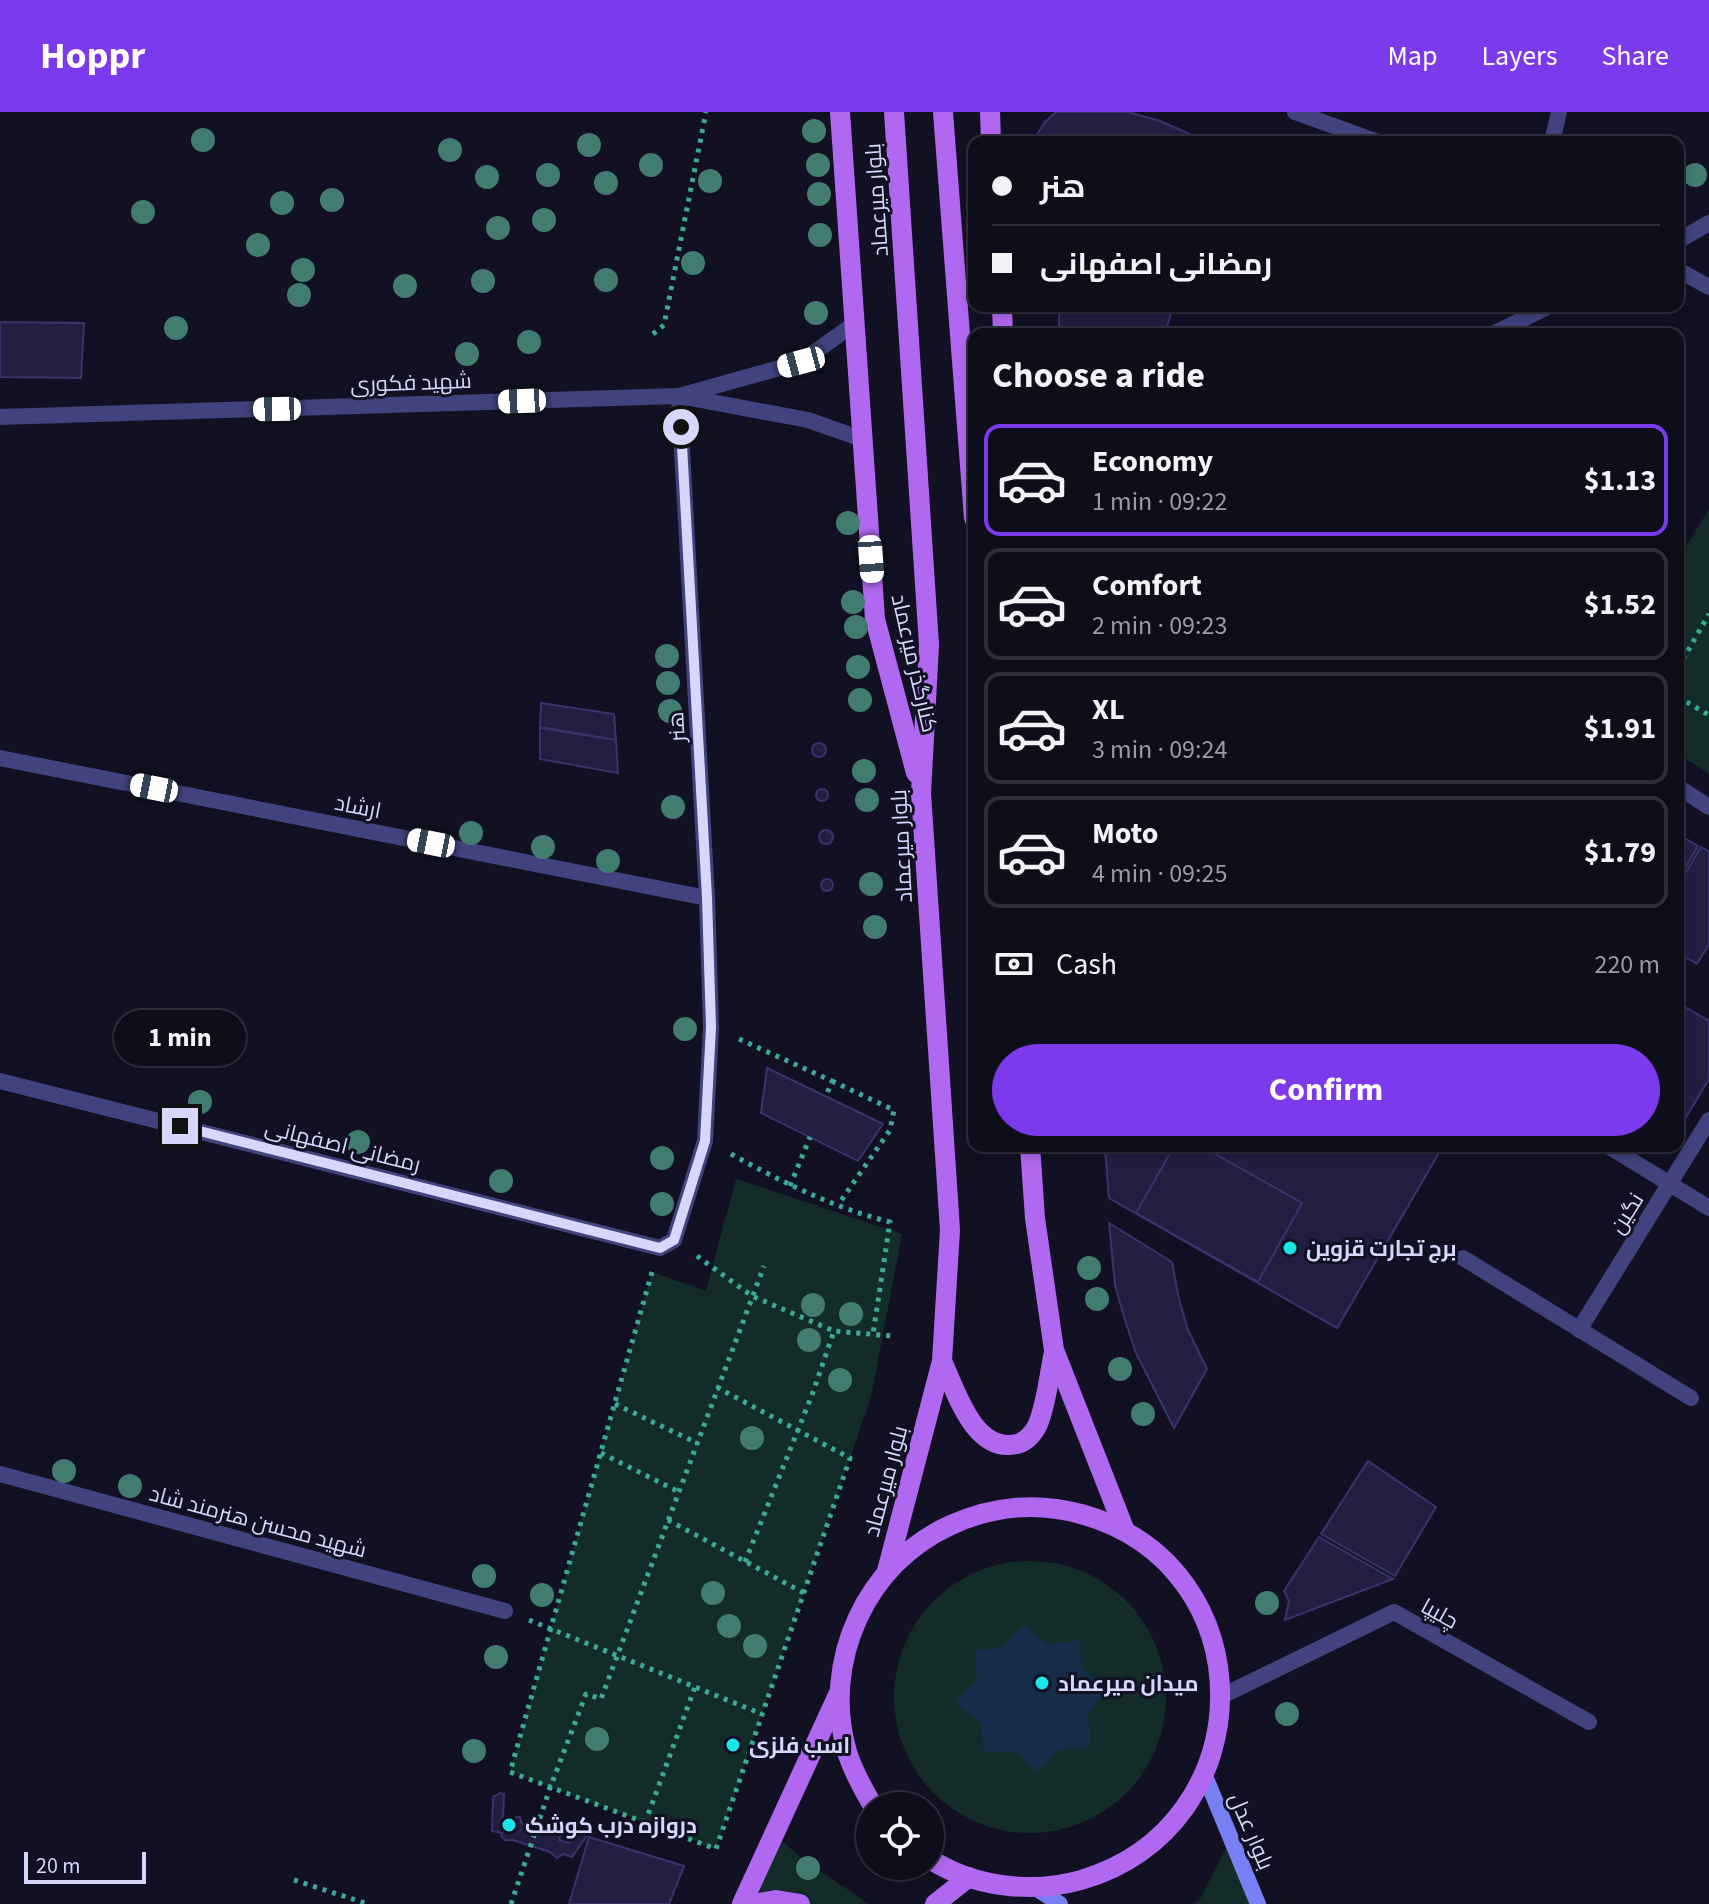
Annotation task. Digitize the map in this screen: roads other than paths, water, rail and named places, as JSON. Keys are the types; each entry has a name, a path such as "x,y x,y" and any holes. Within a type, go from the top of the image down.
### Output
{"main road":[{"name":"کنارگذر میرعماد","path":"840,112 875,619 921,793"},
{"name":"بلوار میرعماد","path":"887,1571 942,1361 950,1230 921,793 929,645 894,112"},
{"path":"943,112 968,439"},
{"path":"1030,1152 1035,1218 1054,1350 1125,1531"},
{"path":"942,1361 969,1417 986,1439 1005,1447 1024,1443 1038,1424 1054,1350"},
{"path":"865,1792 847,1751 841,1722 839,1692 843,1659 852,1628 867,1598 887,1571 910,1549 937,1531 967,1517 999,1509 1032,1507 1064,1509 1096,1518 1125,1531 1153,1550 1196,1601 1210,1631 1222,1696 1218,1737 1205,1776 1187,1807 1164,1834 1136,1856 1104,1873 1070,1883 1034,1887 1001,1885 969,1877 944,1865"},
{"path":"742,1904 839,1692"},
{"name":"بلوار عدل","path":"1205,1776 1258,1904"},
{"path":"935,1904 969,1877"},
{"path":"1034,1887 1060,1904"},
{"path":"754,1904 776,1900 800,1904"}],"street":[{"path":"991,129 1000,112"},
{"path":"1295,112 1361,136"},
{"path":"1553,136 1559,112"},
{"path":"1684,238 1709,223"},
{"path":"1684,273 1709,287"},
{"path":"1505,328 1537,312"},
{"name":"شهید فکوری","path":"0,417 679,396 801,362 854,324"},
{"path":"679,396 808,420 862,439"},
{"name":"هنر","path":"667,1244 705,1141 711,1027 707,898 679,396"},
{"name":"ارشاد","path":"0,758 707,898"},
{"path":"1684,791 1709,807"},
{"name":"رمضانی اصفهانی","path":"0,1081 667,1244"},
{"name":"نگین","path":"1579,1330 1709,1120"},
{"path":"1618,1152 1709,1208"},
{"path":"1463,1258 1691,1398"},
{"name":"شهید محسن هنرمند شاد","path":"0,1474 505,1611"},
{"name":"چلیپا","path":"1222,1696 1394,1612 1589,1722"}],"water":[{"path":"1024,1624 1047,1644 1079,1640 1082,1668 1108,1689 1088,1714 1091,1746 1058,1750 1039,1772 1015,1751 984,1753 981,1724 956,1703 977,1678 975,1650 1002,1648"}],"place":[{"name":"برج تجارت قزوین","path":"1290,1248"},
{"name":"میدان میرعماد","path":"1042,1683"},
{"name":"اسب فلزی","path":"733,1745"},
{"name":"دروازه درب کوشک","path":"509,1825"}]}
